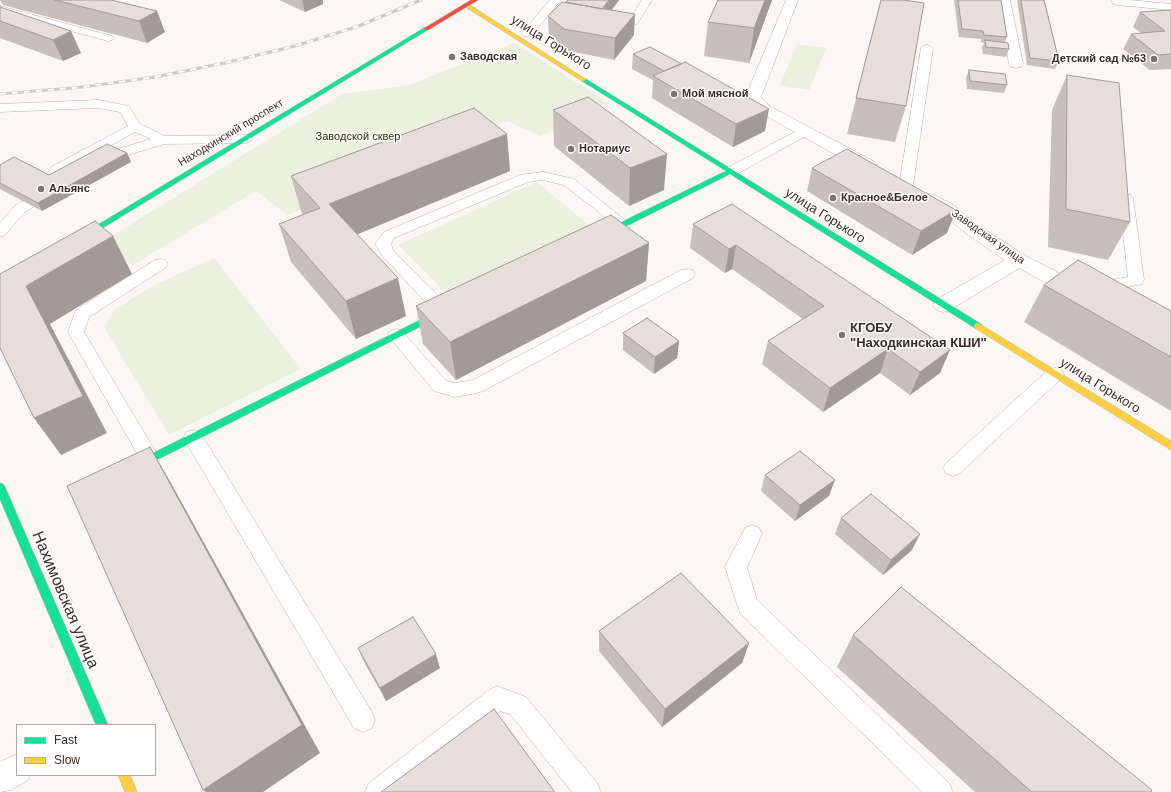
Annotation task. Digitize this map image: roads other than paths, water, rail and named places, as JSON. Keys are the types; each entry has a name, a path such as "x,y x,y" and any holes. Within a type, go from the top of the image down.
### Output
{"main road":[{"name":"Находкинский проспект","path":"65,247 475,0"},
{"name":"улица Горького","path":"466,5 730,172 1171,446"},
{"path":"589,241 730,172"},
{"path":"122,473 456,305"},
{"name":"Нахимовская улица","path":"0,487 98,723"},
{"path":"124,776 131,792"}],"street":[{"name":"Заводская улица","path":"792,0 753,98 766,110 947,208 973,230 1019,260 1092,299"},
{"path":"1004,0 1016,64"},
{"path":"943,305 1019,260"},
{"path":"0,779 16,770"}],"lane":[{"path":"527,34 556,0"},
{"path":"633,22 647,0"},
{"path":"1116,0 1117,2 1171,7"},
{"path":"0,9 108,38"},
{"path":"895,180 927,48"},
{"path":"0,108 98,104 125,108 135,127 163,140"},
{"path":"56,170 135,127"},
{"path":"730,172 804,131"},
{"path":"88,170 123,152 163,140 245,139"},
{"path":"442,312 387,252 383,244 390,235 525,178 543,176 569,182 624,225"},
{"path":"0,232 20,209 61,184"},
{"path":"1066,285 1112,285 1136,280 1125,185"},
{"path":"150,459 76,332 82,314 160,264"},
{"path":"396,336 440,386 455,390 476,386 687,274"},
{"path":"953,468 1055,374"},
{"path":"193,437 363,720"},
{"path":"752,534 736,567 748,606 940,792"},
{"path":"378,792 497,698 518,705 588,792"}],"railway":[{"path":"0,94 83,87 155,77 225,63 295,46 356,27 421,0"}],"place":[{"name":"Заводская","path":"452,57"},
{"name":"Детский сад №63","path":"1154,59"},
{"name":"Мой мясной","path":"674,94"},
{"name":"Нотариус","path":"571,149"},
{"name":"Альянс","path":"41,189"},
{"name":"Красное&Белое","path":"833,198"},
{"name":"КГОБУ \"Находкинская КШИ\"","path":"842,335"}],"park label":[{"name":"Заводской сквер","path":"358,137"}]}
